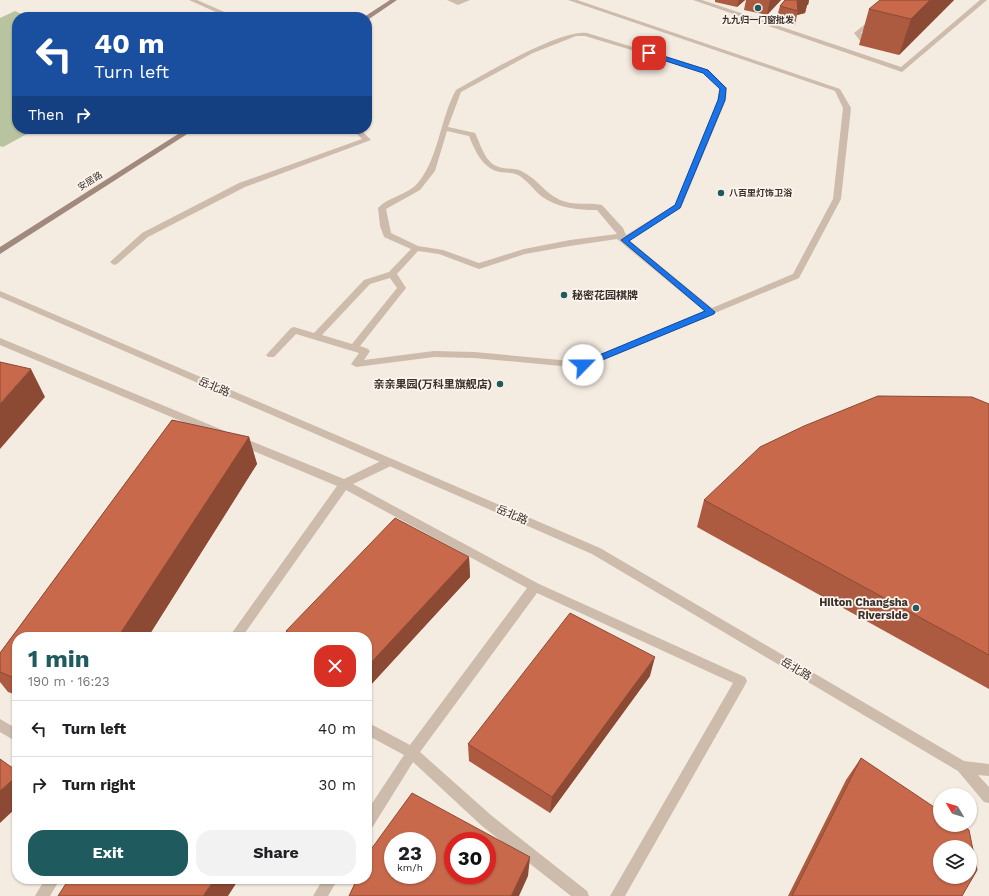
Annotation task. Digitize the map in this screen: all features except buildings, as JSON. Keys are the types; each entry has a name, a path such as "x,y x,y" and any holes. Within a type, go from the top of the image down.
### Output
{"main road":[{"path":"372,15 394,0"},
{"name":"安居路","path":"0,250 184,134"}],"street":[{"path":"192,0 221,12"},
{"path":"450,0 458,3 467,0"},
{"path":"271,355 294,330 365,351 356,364 442,354 474,354 516,360 583,365 796,276 837,199 847,108 838,90 571,0"},
{"path":"696,0 902,70 984,0"},
{"path":"878,45 863,41 857,33 881,14"},
{"path":"624,240 678,206 722,100 723,88 706,71 593,36 574,34 531,52 458,91 444,128 432,169 417,188 382,208 384,226 387,235 416,248 440,252 479,266 524,252 570,243 619,236 711,312"},
{"path":"444,128 472,135 481,156 497,169 517,171 558,203 582,208 599,207 620,230 624,240"},
{"path":"114,262 145,235 242,184 367,140 361,134"},
{"path":"316,336 367,282 392,274 416,248"},
{"path":"354,348 402,288 392,274"},
{"name":"岳北路","path":"0,294 596,551 962,767 989,797"},
{"path":"0,341 344,484 535,587 742,681 617,896"},
{"path":"239,632 344,484 389,462"},
{"path":"372,815 412,753 535,587"},
{"path":"0,725 12,733"},
{"path":"372,731 412,753 486,821 582,896"},
{"path":"962,767 989,770"},
{"path":"42,896 50,884"},
{"path":"320,896 328,884"}],"green space":[{"path":"12,12 12,134 27,134 3,147 0,146 0,18"}],"place":[{"name":"九九归一门窗批发","path":"758,8"},
{"name":"八百里灯饰卫浴","path":"721,193"},
{"name":"秘密花园棋牌","path":"564,295"},
{"name":"亲亲果园(万科里旗舰店)","path":"500,384"},
{"name":"Hilton Changsha Riverside","path":"916,608"}],"route":[{"path":"583,365 711,312 624,240 678,206 722,100 723,88 706,71 649,53"}]}
